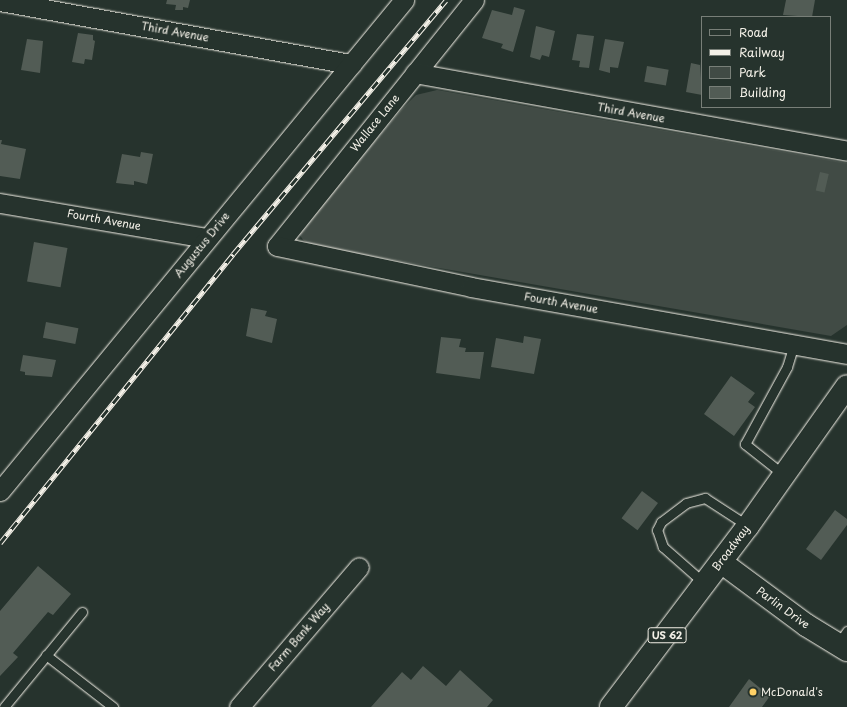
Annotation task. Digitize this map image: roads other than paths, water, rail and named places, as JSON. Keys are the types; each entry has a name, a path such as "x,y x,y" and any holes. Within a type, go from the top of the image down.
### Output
{"main road":[{"name":"Broadway","path":"611,707 748,526 847,386"},
{"name":"Parlin Drive","path":"721,562 806,625 844,642"}],"street":[{"name":"Augustus Drive","path":"0,491 404,0"},
{"name":"Wallace Lane","path":"277,246 474,0"},
{"name":"Third Avenue","path":"0,1 351,64"},
{"name":"Third Avenue","path":"415,73 847,151"},
{"name":"Fourth Avenue","path":"0,203 207,238"},
{"name":"Fourth Avenue","path":"277,246 471,287 847,354"},
{"name":"Farm Bank Way","path":"239,707 359,567"}],"lane":[{"path":"784,475 745,444 787,367 794,344"},
{"path":"705,583 663,547 657,530 661,522 686,503 705,498 748,526"},
{"path":"4,707 82,612"},
{"path":"46,655 113,707"}],"railway":[{"path":"0,543 233,254 446,0"}],"place":[{"name":"McDonald's","path":"753,692"}]}
